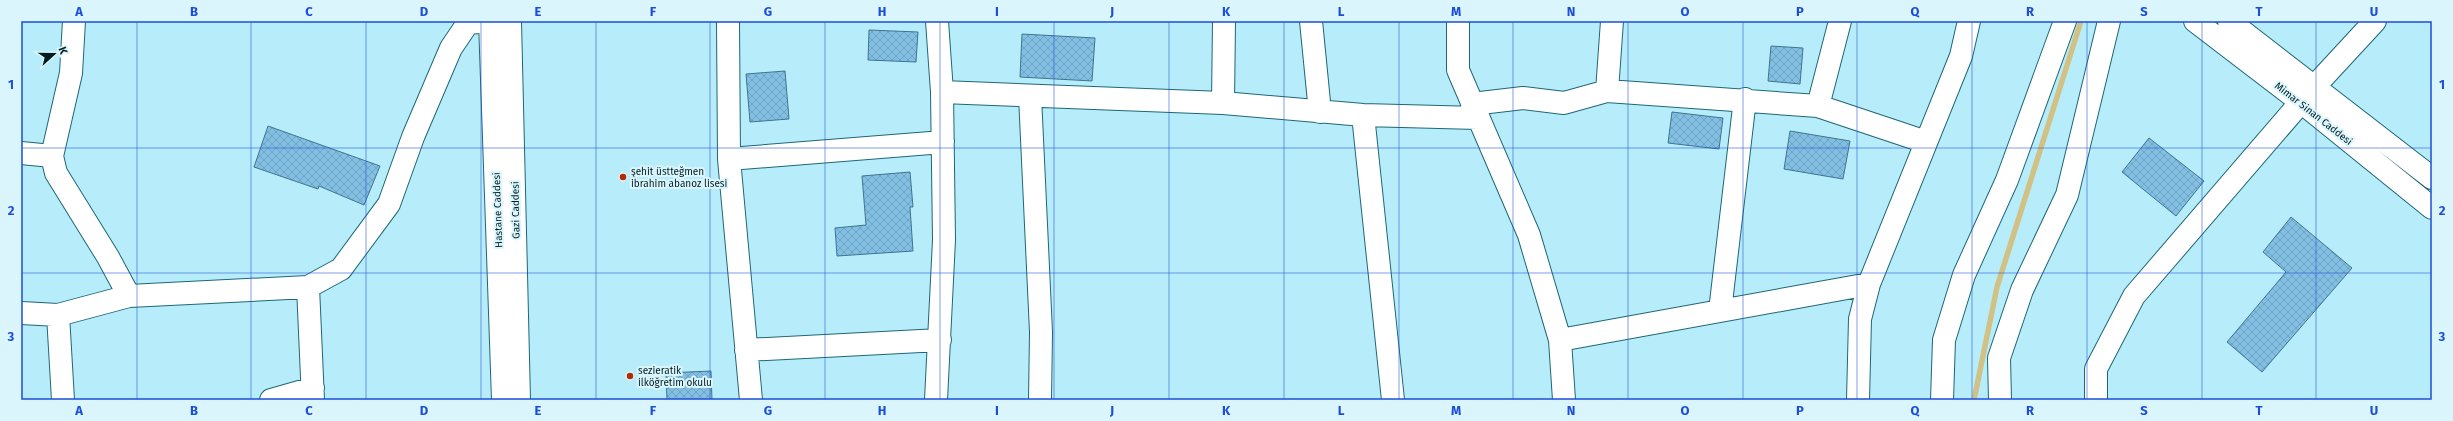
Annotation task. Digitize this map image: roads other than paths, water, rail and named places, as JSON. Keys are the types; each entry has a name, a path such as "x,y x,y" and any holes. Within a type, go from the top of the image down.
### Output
{"street":[{"path":"74,21 71,73 52,156 56,173 108,257 129,296"},
{"path":"21,313 58,315 129,296 308,288 341,269 389,204 413,137 451,48 468,23 490,21"},
{"name":"Hastane Caddesi","path":"490,21 503,400"},
{"name":"Gazi Caddesi","path":"510,21 519,400"},
{"path":"728,21 729,159 751,400"},
{"path":"936,400 936,368 940,340 944,240 942,92 937,21"},
{"path":"1223,103 1224,21"},
{"path":"1311,21 1320,112"},
{"path":"1458,21 1458,70 1529,235 1560,340 1564,400"},
{"path":"1607,90 1612,21"},
{"path":"1818,106 1840,21"},
{"path":"1858,400 1860,319 1869,284 1961,56 1970,21"},
{"path":"1942,400 1944,340 1964,275 2007,180 2065,21"},
{"path":"2000,400 1999,358 2022,290 2067,195 2109,21"},
{"name":"Mimar Sinan Caddesi","path":"2195,21 2432,178"},
{"name":"Mimar Sinan Caddesi","path":"2229,21 2432,208"},
{"path":"2096,400 2096,369 2134,296 2308,95 2375,21"},
{"path":"942,92 1223,103 1363,115 1475,111 1523,98 1564,103 1607,90 1745,99 1818,106 1926,142"},
{"path":"1030,96 1041,332 1040,400"},
{"path":"1720,311 1745,99"},
{"path":"1363,115 1393,400"},
{"path":"729,159 943,142"},
{"path":"21,153 52,156"},
{"path":"1560,340 1869,284"},
{"path":"272,400 313,394 308,288"},
{"path":"58,315 63,400"},
{"path":"746,350 940,340"}],"waterway":[{"path":"1974,400 1997,287 2081,21"}],"place":[{"name":"şehit üstteğmen ibrahim abanoz lisesi","path":"623,177"},
{"name":"sezieratik ilköğretim okulu","path":"630,376"}]}
